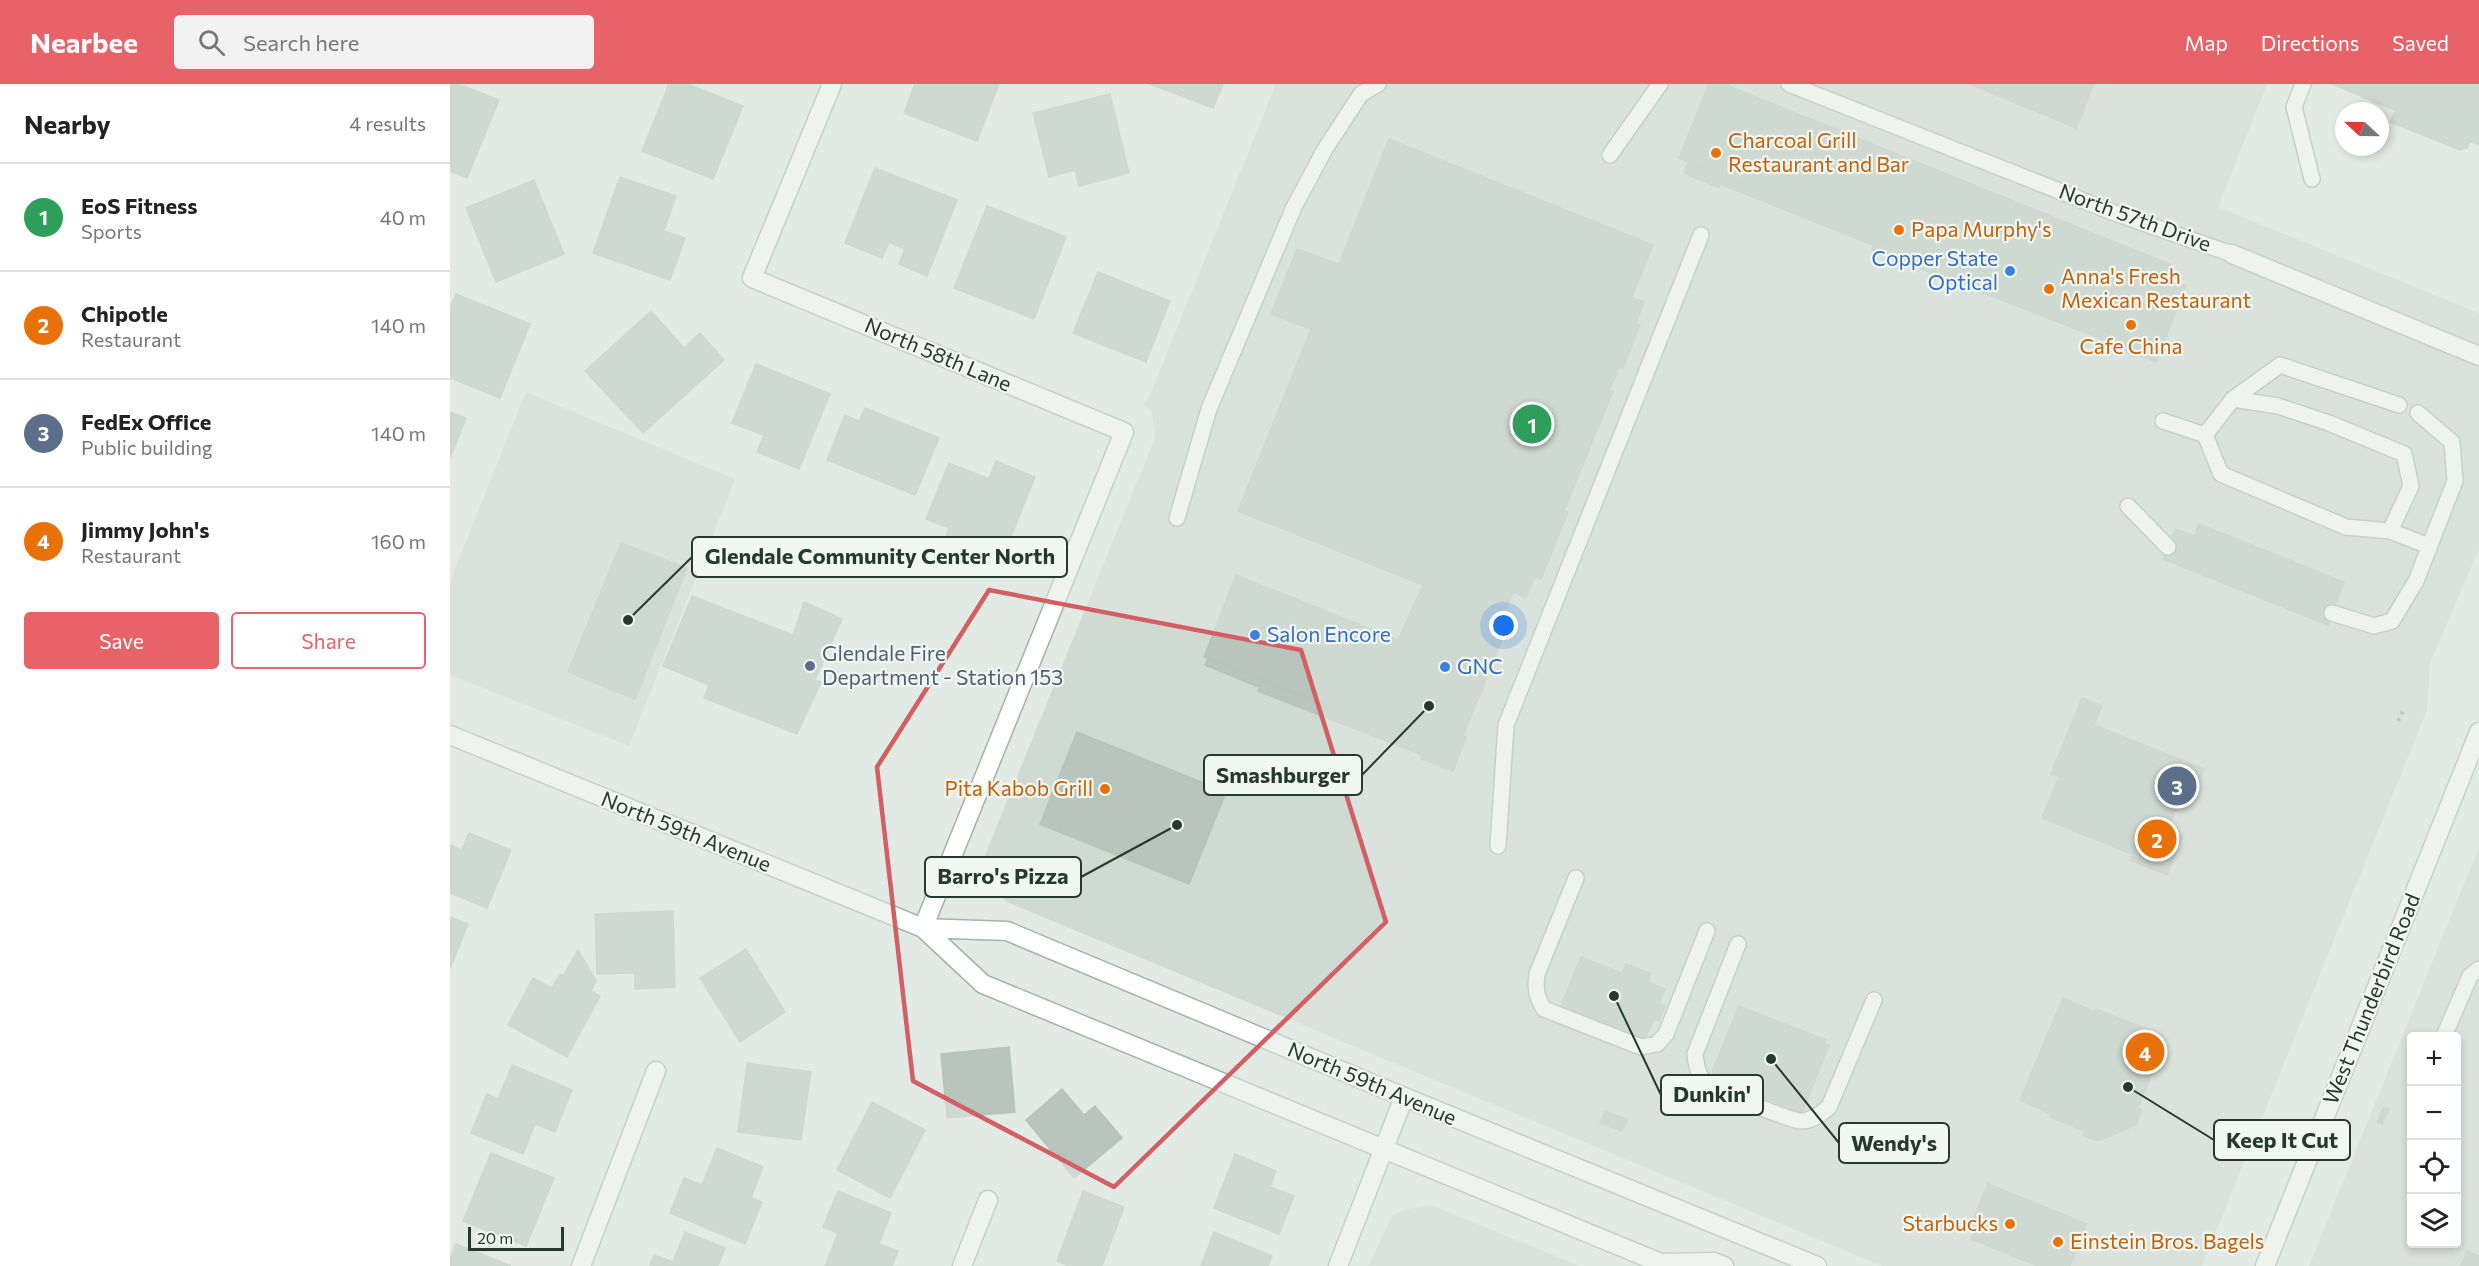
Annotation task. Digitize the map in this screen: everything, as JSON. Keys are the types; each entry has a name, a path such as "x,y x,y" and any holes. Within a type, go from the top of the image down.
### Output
{"main road":[{"name":"North 58th Lane","path":"832,84 753,278 1124,432 923,927"},
{"name":"North 57th Drive","path":"2232,254 2479,356"},
{"name":"West Thunderbird Road","path":"2265,1266 2479,732"},
{"name":"North 59th Avenue","path":"450,735 923,927 1007,931 1816,1266"},
{"name":"North 59th Avenue","path":"923,927 983,984 1665,1265"},
{"path":"582,1266 656,1071"},
{"path":"1338,1266 1404,1097"},
{"path":"962,1266 988,1200"},
{"path":"1665,1265 1714,1262 1724,1266"}],"lane":[{"path":"1177,518 1209,409 1294,207 1325,149 1361,94 1378,84"},
{"path":"1611,155 1660,84"},
{"name":"North 57th Drive","path":"1789,84 2112,212 2232,254"},
{"path":"2303,84 2294,107 2312,179"},
{"path":"1498,846 1506,725 1701,235"},
{"path":"2205,435 2233,399 2280,365 2399,405"},
{"path":"2233,399 2278,406 2330,423 2404,454 2411,486 2390,531"},
{"path":"2332,613 2374,626 2392,621 2416,581 2455,481 2452,442 2418,412"},
{"path":"2163,421 2205,435 2221,474 2346,527 2390,531 2429,546"},
{"path":"2128,506 2168,547"},
{"path":"1576,878 1537,974 1535,987 1544,1009 1641,1047 1657,1044 1666,1034 1707,931"},
{"path":"1738,944 1695,1054 1698,1070 1705,1083 1729,1095 1800,1122 1815,1118 1829,1107 1874,1000"},
{"path":"2446,1032 2470,976 2479,969"}],"path":[{"path":"2398,721 2404,709"}],"highlighted area":[{"path":"989,590 1301,650 1386,922 1114,1187 913,1081 877,767"}],"shaded area":[{"path":"1276,84 2267,84 2218,207 2479,313 2479,549 2430,663 2427,710 2202,1266 1882,1266 1007,902 993,890 985,871 985,855 1155,438 1152,412 1143,405 1150,395"},
{"path":"526,392 735,479 629,746 450,675 450,581"},
{"path":"2479,847 2479,1266 2309,1266"},
{"path":"1431,1205 1580,1266 1368,1266 1392,1216 1407,1209"}],"building":[{"path":"450,84 458,84 499,100 467,178 450,171"},
{"path":"669,84 687,84 743,106 713,179 642,151"},
{"path":"915,84 999,84 977,141 904,113"},
{"path":"1150,84 1223,84 1213,108"},
{"path":"1709,84 1724,84 2172,265 2167,279 2176,282 2150,348 1679,158"},
{"path":"1970,84 2094,84 2076,128"},
{"path":"2332,84 2382,84 2375,102"},
{"path":"2382,84 2479,84 2479,145 2470,141 2467,148 2460,150 2390,122 2395,110 2389,108 2389,102 2375,102"},
{"path":"1110,94 1129,173 1079,186 1075,170 1049,177 1033,113"},
{"path":"1389,139 1653,245 1448,754 1204,657 1236,575 1398,640 1423,585 1238,511 1311,329 1271,314 1297,249 1339,264"},
{"path":"1688,163 2150,348 2176,282 2186,286 2156,362 2137,355 2137,357 2101,342 2102,339 1872,250 1873,245 1720,184 1719,188 1684,173"},
{"path":"875,168 957,200 927,276 899,264 905,249 889,242 882,258 845,243"},
{"path":"620,177 676,196 664,231 685,238 670,280 593,253"},
{"path":"534,180 564,254 496,282 466,208"},
{"path":"987,206 1066,237 1034,319 954,288"},
{"path":"1098,272 1170,301 1146,362 1073,333"},
{"path":"456,294 530,324 500,398 450,378 450,309"},
{"path":"1633,298 1644,302 1636,323 1640,325 1623,368 1619,367 1610,390 1613,391 1564,511 1568,512 1541,579 1535,576 1526,598 1513,592"},
{"path":"651,311 684,348 700,333 724,360 643,433 585,371"},
{"path":"756,364 830,394 799,469 757,452 764,435 732,423"},
{"path":"865,408 939,438 915,495 827,460 845,415 859,421"},
{"path":"450,412 466,418 450,458"},
{"path":"996,461 1035,477 1001,561 945,538 949,528 926,519 949,463 989,479"},
{"path":"2199,524 2344,582 2328,625 2163,559 2175,529 2194,536"},
{"path":"621,543 687,568 635,699 568,672"},
{"name":"Glendale Fire Department - Station 153","path":"692,596 793,635 804,602 842,619 815,680 821,682 797,734 704,698 709,685 663,666"},
{"path":"1500,625 1507,628 1463,736 1466,737 1453,771 1421,759 1422,755 1258,691 1259,687 1205,665 1208,658 1448,754"},
{"path":"2082,698 2102,706 2094,725 2204,769 2192,800 2181,796 2167,831 2182,837 2167,875 2130,860 2132,854 2042,818 2059,777 2051,774"},
{"path":"1077,732 1226,792 1189,884 1040,824"},
{"path":"469,833 511,850 487,908 450,893 450,845 462,850"},
{"path":"673,911 675,987 635,989 635,973 597,974 595,914"},
{"path":"450,917 468,924 450,969"},
{"path":"746,949 785,1012 740,1042 700,978"},
{"path":"578,950 596,981 591,991 600,996 567,1057 508,1025 533,978 552,988 560,974 563,976"},
{"path":"1581,957 1622,973 1626,964 1651,974 1648,982 1665,989 1659,1003 1665,1006 1659,1021 1654,1019 1644,1041 1562,1016 1565,1008 1561,1006"},
{"path":"2063,998 2095,1012 2096,1009 2162,1035 2161,1040 2165,1041 2138,1108 2142,1110 2136,1125 2098,1141 2083,1135 2085,1131 2050,1117 2051,1114 2020,1100"},
{"path":"1739,1006 1826,1040 1824,1044 1829,1045 1802,1113 1754,1094 1756,1089 1737,1082 1735,1088 1723,1084 1725,1078 1712,1072"},
{"path":"1009,1047 1015,1112 947,1118 941,1054"},
{"path":"747,1063 811,1072 801,1140 738,1132"},
{"path":"512,1065 572,1090 555,1132 535,1124 523,1154 471,1133 487,1094 498,1099"},
{"path":"1062,1089 1084,1115 1095,1106 1122,1138 1074,1178 1026,1120"},
{"path":"872,1102 925,1130 890,1198 837,1170"},
{"path":"2384,1107 2389,1109 2382,1124 2377,1122"},
{"path":"1605,1111 1627,1119 1622,1131 1600,1123"},
{"path":"717,1148 763,1167 751,1198 762,1202 745,1244 670,1213 684,1178 702,1185"},
{"path":"491,1153 554,1178 526,1246 463,1221"},
{"path":"1235,1154 1276,1171 1270,1187 1294,1196 1279,1234 1214,1208"},
{"path":"1988,1184 2087,1224 2070,1266 2038,1266 1971,1239 1977,1222 1973,1220"},
{"path":"838,1191 891,1213 879,1244 898,1251 892,1266 825,1266 838,1233 823,1227"},
{"path":"1083,1191 1124,1207 1102,1266 1069,1266 1057,1261"},
{"path":"685,1232 725,1248 718,1266 650,1266 654,1255 673,1262"},
{"path":"1214,1232 1272,1256 1268,1266 1201,1266"},
{"path":"456,1244 511,1266 450,1266"},
{"path":"2467,1251 2479,1256 2479,1266 2461,1266"}],"place":[{"name":"Charcoal Grill Restaurant and Bar","path":"1716,153"},
{"name":"Papa Murphy's","path":"1899,230"},
{"name":"Copper State Optical","path":"2010,271"},
{"name":"Anna's Fresh Mexican Restaurant","path":"2049,289"},
{"name":"Cafe China","path":"2131,325"},
{"name":"EoS Fitness","path":"1532,424"},
{"name":"Glendale Community Center North","path":"628,620"},
{"name":"Salon Encore","path":"1255,635"},
{"name":"Glendale Fire Department - Station 153","path":"810,666"},
{"name":"GNC","path":"1445,667"},
{"name":"Smashburger","path":"1429,706"},
{"name":"FedEx Office","path":"2177,786"},
{"name":"Pita Kabob Grill","path":"1105,789"},
{"name":"Barro's Pizza","path":"1177,825"},
{"name":"Chipotle","path":"2157,839"},
{"name":"Dunkin'","path":"1614,996"},
{"name":"Jimmy John's","path":"2145,1052"},
{"name":"Wendy's","path":"1771,1059"},
{"name":"Keep It Cut","path":"2128,1087"},
{"name":"Starbucks","path":"2010,1224"},
{"name":"Einstein Bros. Bagels","path":"2058,1242"}]}
